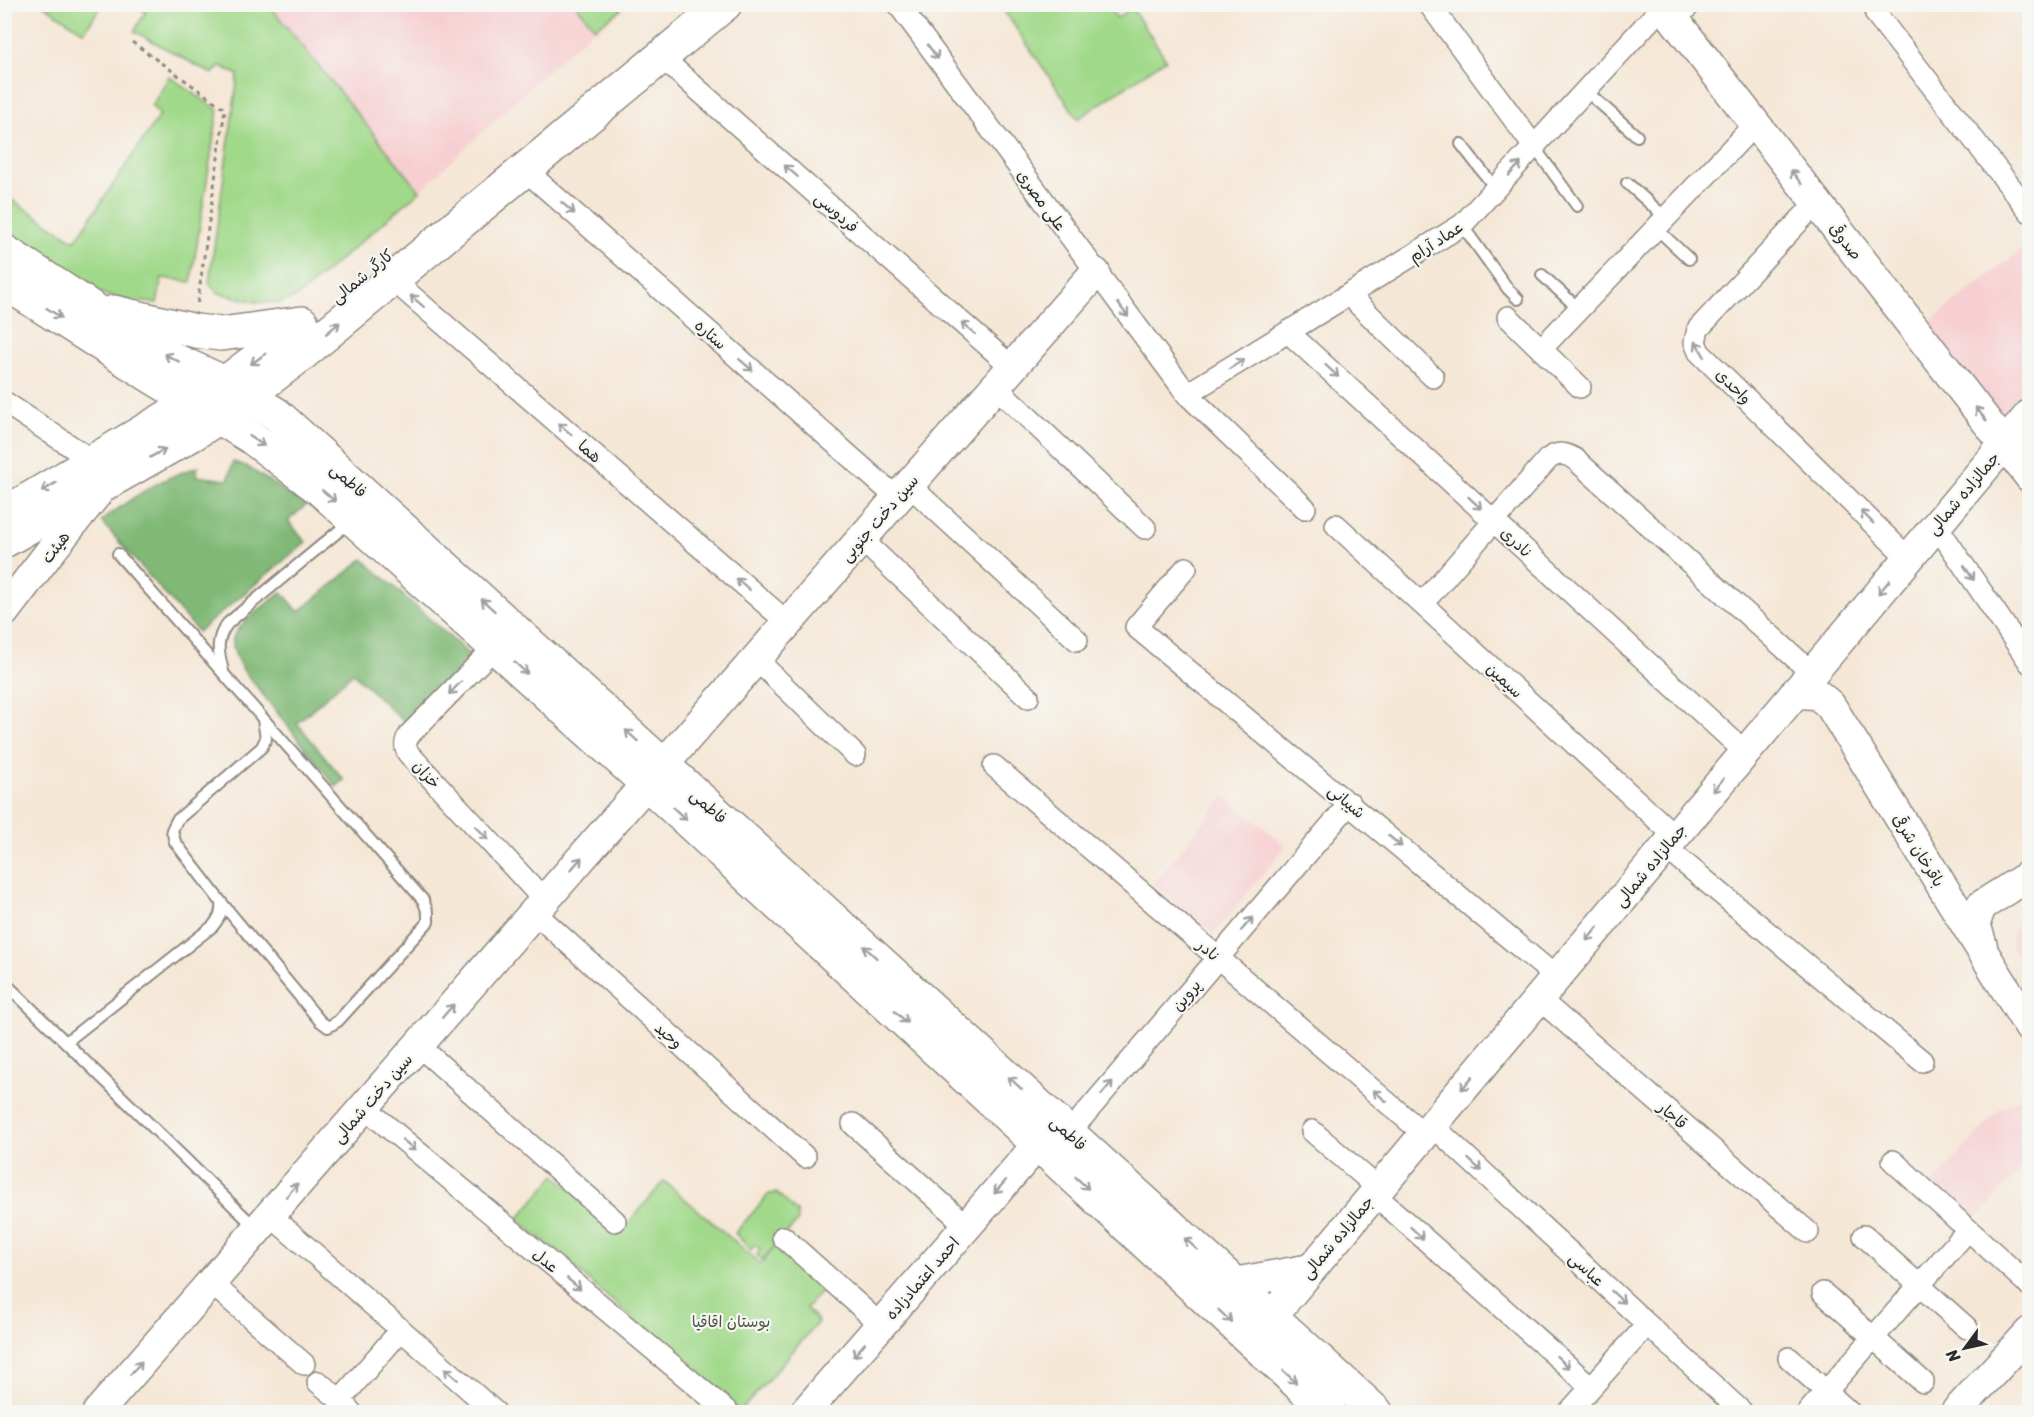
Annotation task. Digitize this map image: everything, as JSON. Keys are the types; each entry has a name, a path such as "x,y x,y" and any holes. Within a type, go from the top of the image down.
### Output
{"main road":[{"path":"654,50 694,4"},
{"path":"385,272 654,50 725,4"},
{"name":"فاطمی","path":"4,251 166,356 236,389 276,414 655,773 1055,1133 1261,1329 1376,1413"},
{"name":"کارگر شمالی","path":"236,389 304,323 385,272"},
{"name":"کارگر شمالی","path":"4,541 100,471 236,389 301,355 385,272"},
{"name":"فاطمی","path":"4,282 272,451 354,518 496,646 655,773"},
{"path":"88,304 140,319 221,334 304,323"},
{"name":"کارگر شمالی","path":"4,514 100,471"},
{"name":"فاطمی","path":"1055,1133 1234,1283 1261,1329 1329,1413"}],"street":[{"name":"علی مصری","path":"898,4 1095,273 1187,394 1305,508"},
{"path":"1429,4 1535,148"},
{"name":"عماد آرام","path":"1187,394 1462,225 1586,91 1673,9"},
{"name":"صدوقی","path":"1673,9 1755,124 2030,477"},
{"path":"1876,14 2030,212"},
{"name":"فردوسی","path":"654,50 1004,376 1145,528"},
{"path":"1541,349 1755,124"},
{"name":"ستاره","path":"517,163 1077,640"},
{"name":"واحدی","path":"1816,203 1698,329 1695,342 1700,352 1908,558"},
{"name":"هما","path":"385,272 788,623"},
{"name":"سین دخت جنوبی","path":"655,773 1095,273"},
{"path":"1349,295 1433,377"},
{"path":"1513,308 1541,349 1581,387"},
{"name":"نادری","path":"1288,332 1745,752"},
{"path":"4,402 100,471"},
{"name":"جمالزاده شمالی","path":"1261,1329 2030,414"},
{"path":"1422,604 1548,459 1562,454 1575,459 1803,683"},
{"name":"هیئت","path":"4,612 100,471"},
{"name":"سیمین","path":"1336,525 1670,841 1922,1061"},
{"path":"1936,525 2030,663"},
{"path":"861,539 1028,697"},
{"name":"شیبانی","path":"1186,568 1136,627 1350,803 1547,988"},
{"name":"خزان","path":"496,646 411,733 407,738 405,748 539,906"},
{"path":"1832,649 1835,682 1973,902 1981,906"},
{"path":"756,658 855,756"},
{"name":"باقرخان شرقی","path":"1803,683 1830,705 2030,1028"},
{"name":"نادر","path":"994,766 1218,958 1428,1130"},
{"name":"سین دخت شمالی","path":"106,1410 211,1283 655,773"},
{"name":"پروین","path":"1055,1133 1218,958 1350,803"},
{"path":"1984,955 1975,923 1981,906 2027,882"},
{"name":"وحید","path":"539,906 805,1157"},
{"name":"قاجار","path":"1547,988 1808,1232"},
{"path":"418,1045 615,1221"},
{"name":"عدل","path":"364,1107 728,1413"},
{"path":"853,1124 967,1226"},
{"name":"عباسی","path":"1428,1130 1742,1413"},
{"path":"1312,1131 1591,1388"},
{"name":"احمد اعتمادزاده","path":"806,1413 967,1226 1055,1133"},
{"path":"1893,1161 2030,1286"},
{"path":"264,1222 401,1330 495,1413"},
{"path":"1808,1413 1968,1230"},
{"path":"1864,1236 1967,1328"},
{"path":"783,1237 881,1325"},
{"path":"1234,1283 1311,1269"},
{"path":"211,1283 304,1364"},
{"path":"1823,1293 1923,1382"},
{"path":"1569,1413 1647,1325"},
{"path":"318,1382 346,1406 401,1330"},
{"path":"1956,1413 2030,1332"},
{"path":"1789,1358 1849,1413"}],"lane":[{"path":"1586,91 1637,136"},
{"path":"1461,144 1496,189"},
{"path":"1535,148 1577,206"},
{"path":"1628,183 1689,260"},
{"path":"1462,225 1508,289 1513,308"},
{"path":"1542,275 1579,309"},
{"path":"224,674 218,649 220,632 354,518"},
{"path":"118,554 423,900 428,913 428,922 334,1025 328,1027 320,1021 221,902 175,842 172,830 177,820 261,747 266,738 263,720"},
{"path":"66,1042 213,926 220,918 221,902"},
{"path":"4,982 66,1042 264,1222"}],"path":[{"path":"132,42 225,108 196,316"}],"shaded area":[{"path":"269,5 576,5 595,28 420,191"},
{"path":"2029,244 2029,382 2001,415 1993,415 1925,325"},
{"path":"1225,796 1286,846 1214,934 1153,884"},
{"path":"2029,919 2029,976 2010,944 2013,930"},
{"path":"2029,1092 2029,1161 1973,1222 1933,1184 1999,1109"}],"green space":[{"path":"43,5 102,5 84,32"},
{"path":"134,5 269,5 420,191 298,296 281,303 257,302 218,293 209,283 238,75 221,66 212,74 134,31 146,12"},
{"path":"576,5 619,5 621,10 595,28"},
{"path":"1000,5 1107,5 1117,18 1132,8 1166,59 1078,119"},
{"path":"169,76 218,110 191,282 162,278 157,303 129,301 91,291 5,234 4,195 75,241 160,115 152,106"},
{"path":"233,462 246,466 306,505 288,521 306,542 198,632 101,521 147,489 184,471 198,467 196,476 228,480"},
{"path":"363,559 472,657 405,723 353,673 297,723 344,780 336,787 241,667 233,646 233,639 246,620 282,592 299,612"},
{"name":"بوستان اقاقیا","path":"555,1175 621,1232 664,1181 761,1264 775,1247 824,1288 806,1308 818,1322 740,1412 518,1219"},
{"path":"777,1193 797,1212 798,1221 762,1260 757,1255 760,1249 754,1245 751,1250 735,1233 769,1194"}]}
